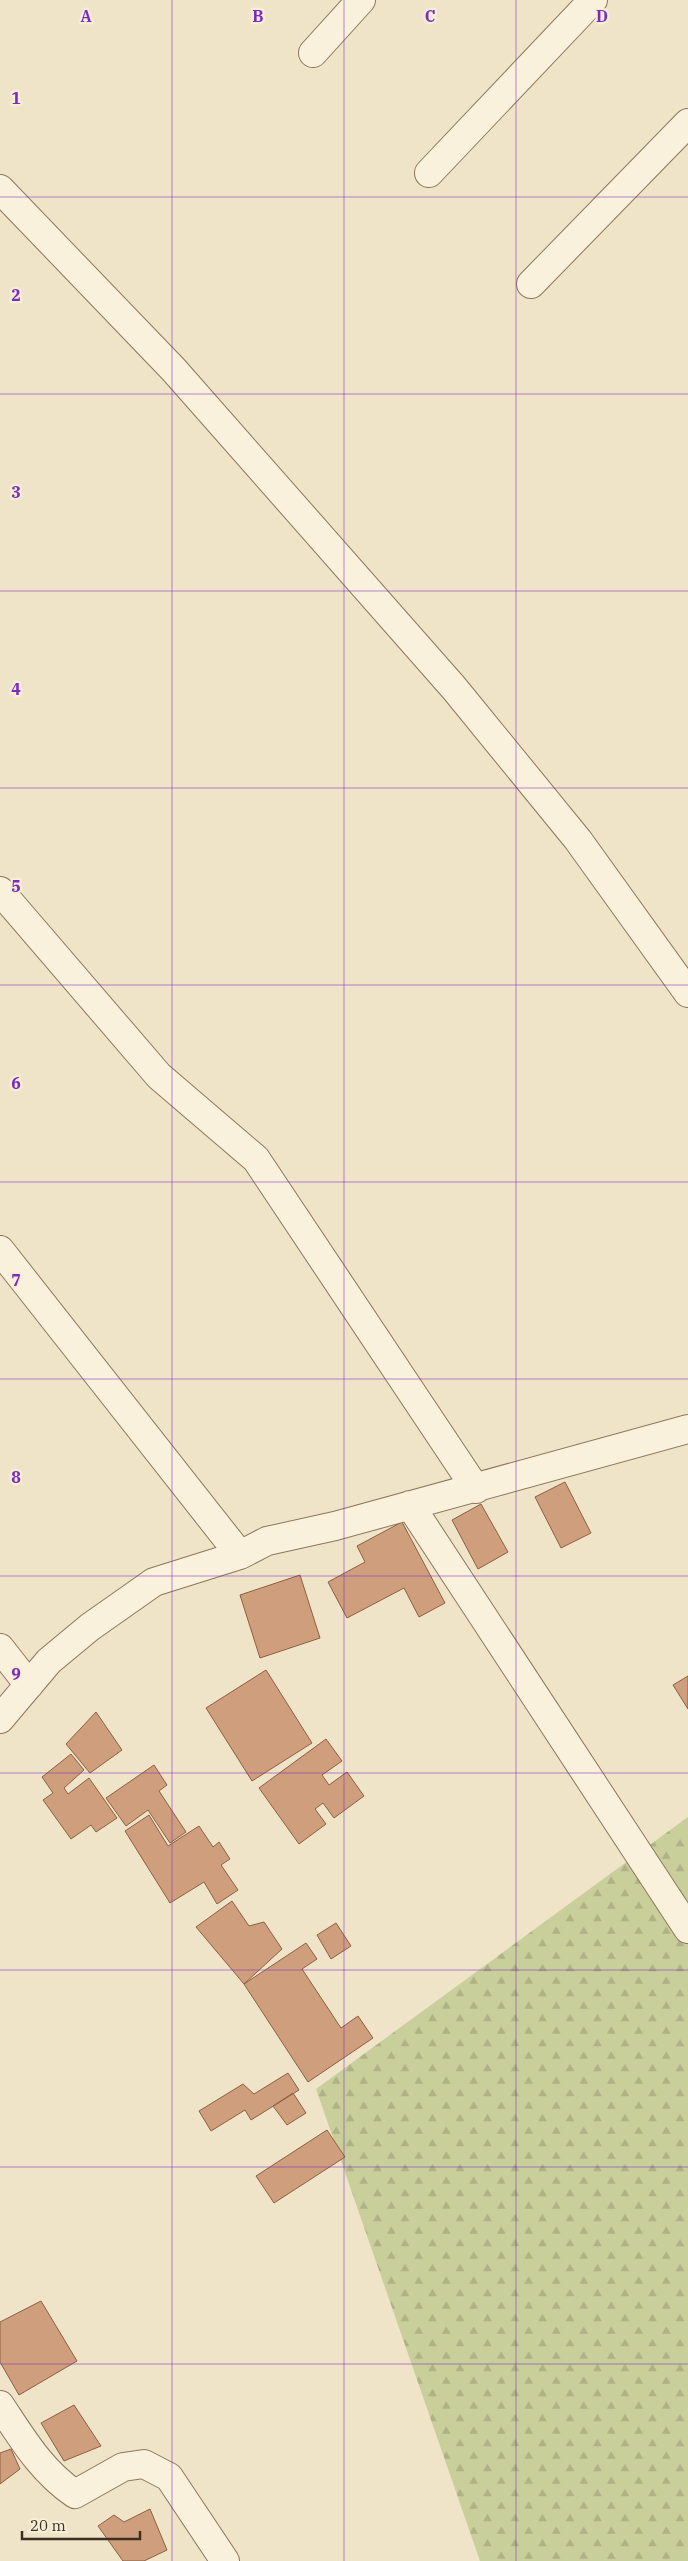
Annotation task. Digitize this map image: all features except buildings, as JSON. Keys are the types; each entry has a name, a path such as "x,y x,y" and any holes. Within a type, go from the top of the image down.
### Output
{"street":[{"path":"313,54 361,0"},
{"path":"429,174 593,0"},
{"path":"531,284 688,122"},
{"path":"0,188 174,370 454,688 578,840 688,993"},
{"path":"0,891 159,1076 256,1159 476,1488"},
{"path":"0,1250 240,1555"},
{"path":"0,1719 49,1661 90,1627 154,1582 240,1555 267,1541 335,1526 688,1429"},
{"path":"410,1505 688,1929"},
{"path":"0,1648 29,1685"},
{"path":"0,2405 40,2464 57,2482 75,2494 123,2467 144,2464 169,2477 225,2561"}],"green space":[{"path":"688,1817 688,2561 480,2561 316,2089"}]}
